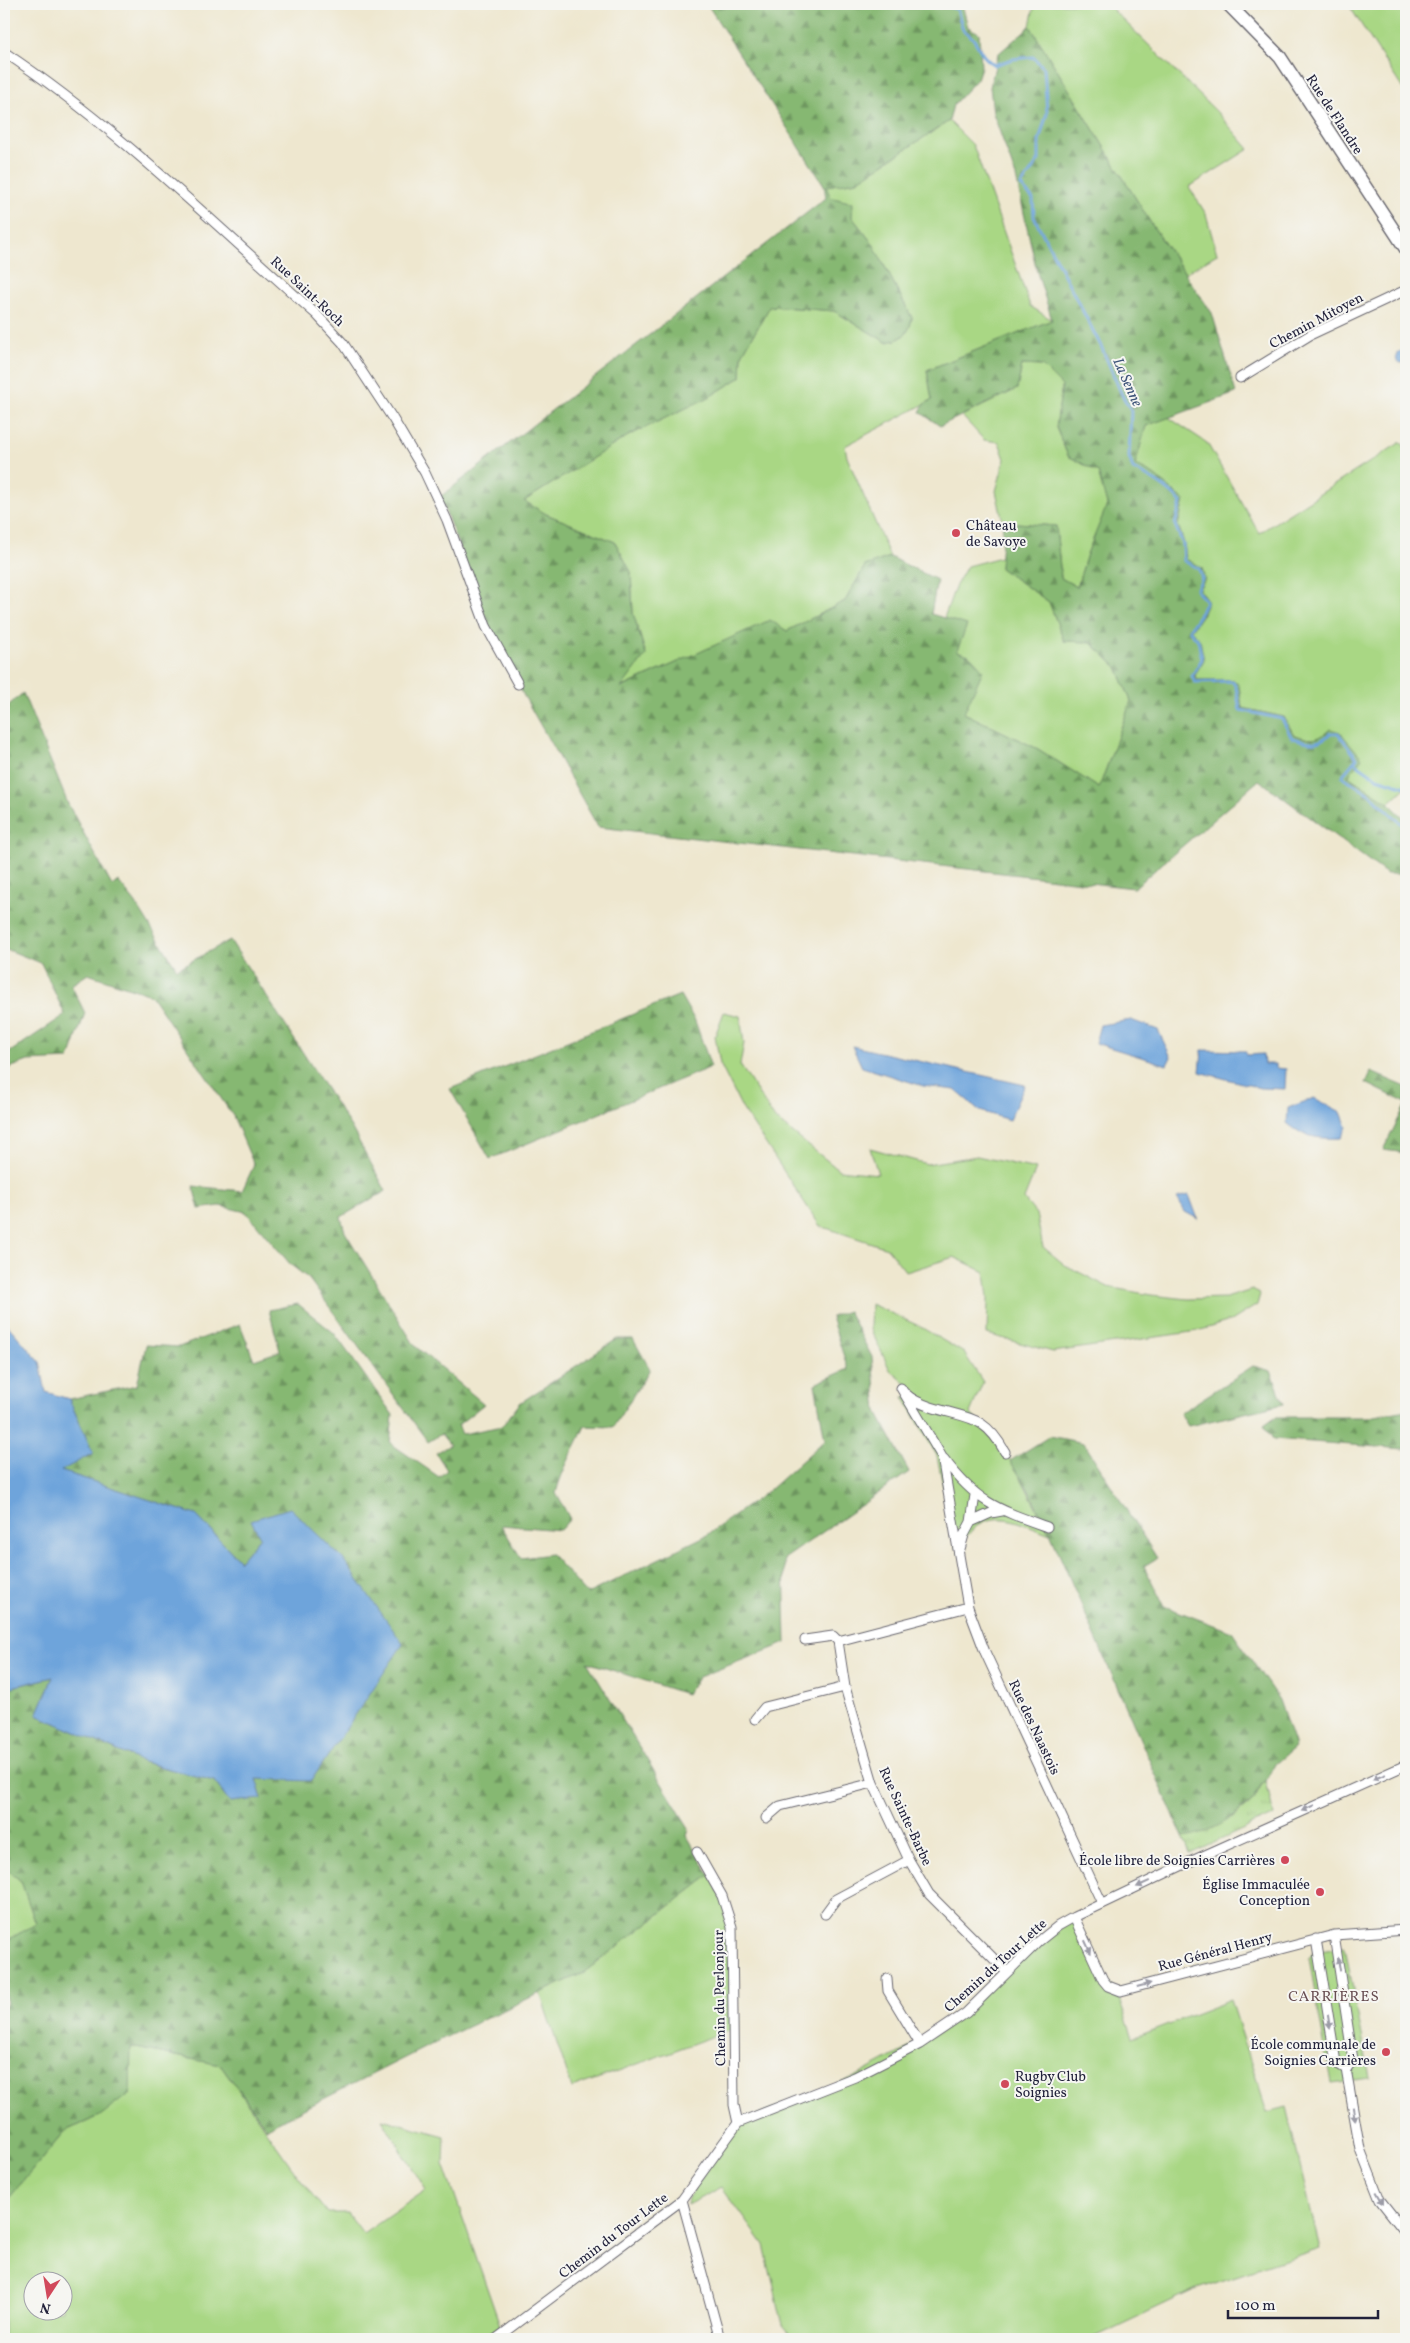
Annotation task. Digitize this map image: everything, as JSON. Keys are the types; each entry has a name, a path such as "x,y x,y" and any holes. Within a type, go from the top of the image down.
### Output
{"street":[{"name":"Rue de Flandre","path":"1228,4 1280,57 1406,249"},
{"name":"Rue Saint-Roch","path":"4,52 56,89 118,138 317,315 342,343 393,419 438,499 486,626 518,684"},
{"name":"Chemin Mitoyen","path":"1240,378 1310,335 1406,290"},
{"name":"Rue des Naastois","path":"1004,1452 991,1430 976,1419 933,1408 910,1398 901,1388 942,1457 975,1495 1002,1511 1047,1527"},
{"path":"920,1420 922,1414 933,1408"},
{"name":"Rue des Naastois","path":"942,1457 968,1607 985,1652 1102,1904"},
{"name":"Rue des Naastois","path":"959,1557 964,1535 971,1522 975,1495"},
{"path":"971,1522 1002,1511"},
{"path":"805,1640 833,1636 838,1641 968,1607"},
{"name":"Rue Sainte-Barbe","path":"838,1641 846,1687 873,1783 909,1860 929,1894 1007,1972"},
{"path":"755,1719 765,1707 846,1687"},
{"name":"Chemin du Tour Lette","path":"496,2339 682,2200 738,2123 855,2077 920,2044 966,2013 1048,1934 1074,1917 1406,1765"},
{"path":"766,1818 780,1806 873,1783"},
{"name":"Chemin du Perlonjour","path":"696,1852 722,1896 732,1927 734,2105 738,2123"},
{"path":"825,1914 836,1900 909,1860"},
{"name":"Rue Général Henry","path":"1074,1917 1103,1980 1108,1986 1121,1991 1334,1935 1406,1930"},
{"path":"1334,1935 1353,2060 1346,2069 1360,2148 1380,2200 1406,2233"},
{"path":"1316,1939 1336,2063 1346,2069"},
{"path":"887,1979 888,1991 920,2044"},
{"path":"682,2200 720,2339"}],"green space":[{"path":"707,4 962,4 968,27 979,33 981,67 977,79 953,105 949,121 857,181 826,186 830,197 853,203 852,217 873,244 912,318 909,328 904,335 896,340 886,342 834,311 770,306 742,355 741,377 709,397 628,436 524,501 546,514 615,542 631,572 633,613 646,655 621,688 770,620 787,631 845,601 865,566 890,557 937,580 931,614 967,625 957,651 969,655 983,670 964,713 1038,749 1099,788 1131,701 1117,667 1090,642 1064,641 1049,602 1000,568 1003,522 1056,526 1061,578 1077,587 1087,554 1107,505 1098,472 1068,456 1056,427 1062,386 1042,366 1022,365 1017,389 940,426 920,412 924,404 932,400 927,370 1052,320 1037,272 1016,177 993,113 990,87 998,54 1030,26 1152,225 1212,313 1236,393 1146,426 1135,465 1154,475 1184,500 1178,525 1184,543 1186,559 1202,568 1205,579 1199,589 1208,601 1203,613 1191,630 1200,640 1204,660 1194,676 1196,680 1234,680 1239,686 1242,708 1284,717 1294,735 1314,739 1330,729 1340,732 1362,758 1348,776 1389,803 1406,820 1406,874 1387,874 1259,780 1134,888 598,827 498,650 440,497 826,198 824,185"},
{"path":"1032,4 1107,4 1217,112 1249,149 1189,187 1206,214 1217,254 1185,273 1152,225 1030,26 1034,7"},
{"path":"1348,4 1406,4 1406,94"},
{"path":"949,121 973,145 1030,306 1052,320 927,370 932,400 845,446 847,457 890,557 865,566 845,601 787,631 770,621 620,688 646,655 633,613 631,572 615,542 546,514 524,501 628,436 709,397 741,377 742,355 770,306 834,311 886,342 896,340 904,335 909,328 912,318 873,244 852,217 830,197 826,186 857,181"},
{"path":"1022,365 1042,366 1062,386 1056,428 1068,456 1098,472 1108,505 1087,554 1077,587 1061,578 1056,526 1003,522 996,491 1005,459 999,442 984,440 962,416 1017,389"},
{"path":"1168,417 1207,443 1259,533 1401,442 1406,449 1406,787 1389,803 1347,776 1330,730 1321,737 1314,739 1294,735 1284,717 1242,708 1239,686 1234,680 1196,680 1191,630 1203,613 1198,589 1186,559 1184,543 1178,525 1184,500 1135,465 1146,426"},
{"path":"1001,557 1000,568 1049,602 1064,641 1090,642 1117,667 1131,701 1099,788 1038,749 964,713 956,651 944,618 955,587 967,566"},
{"path":"23,693 68,804 112,886 118,881 135,902 177,969 230,940 351,1127 386,1191 341,1217 345,1232 415,1346 484,1404 458,1425 462,1434 502,1426 520,1403 617,1339 633,1339 650,1369 613,1427 585,1426 565,1467 556,1493 570,1519 560,1530 501,1525 521,1558 551,1554 587,1594 707,1535 768,1491 825,1440 815,1384 848,1369 831,1317 848,1311 872,1357 877,1412 909,1472 784,1559 786,1643 699,1677 686,1694 587,1662 689,1828 687,1836 710,1875 583,1973 446,2037 266,2128 221,2065 131,2047 130,2093 100,2116 65,2131 4,2204 4,2007 7,2003 4,1992 4,1942 36,1924 21,1881 4,1867 4,1681 12,1687 53,1677 37,1715 143,1762 214,1781 230,1802 262,1798 255,1779 260,1537 240,1561 196,1515 60,1471 93,1453 69,1399 137,1385 146,1345 179,1347 240,1324 254,1360 280,1351 269,1310 298,1304 334,1333 393,1415 390,1443 439,1477 447,1470 436,1453 450,1445 441,1434 428,1442 309,1279 291,1265 246,1212 220,1206 199,1209 193,1186 242,1191 254,1165 233,1116 151,995 88,974 71,985 85,1013 69,1059 28,1061 4,1070 4,1056 65,1015 41,963 4,950 4,709"},
{"path":"680,995 695,1021 711,1067 490,1159 450,1089"},
{"path":"724,1012 740,1016 744,1043 740,1065 775,1119 839,1170 878,1174 870,1148 927,1164 977,1156 1036,1169 1024,1199 1036,1214 1043,1247 1065,1265 1108,1287 1151,1295 1188,1299 1226,1298 1252,1290 1260,1294 1257,1305 1233,1320 1198,1331 1053,1352 987,1334 988,1298 985,1272 954,1257 906,1272 887,1248 820,1226 742,1108 720,1064 715,1036"},
{"path":"1371,1072 1406,1087 1406,1103 1366,1083"},
{"path":"1406,1104 1406,1153 1383,1150"},
{"path":"871,1304 919,1326 964,1353 983,1382 970,1413 1005,1452 1020,1476 1050,1534 1023,1523 995,1519 977,1526 956,1549 937,1456 904,1397 922,1397 890,1370 870,1328"},
{"path":"1253,1366 1271,1371 1284,1404 1188,1426 1180,1413"},
{"path":"1406,1410 1406,1446 1404,1449 1273,1439 1264,1425 1275,1417 1370,1417"},
{"path":"1050,1436 1084,1443 1157,1558 1144,1566 1164,1606 1232,1632 1279,1700 1295,1747 1275,1764 1266,1782 1261,1785 1254,1799 1221,1826 1198,1835 1183,1837 1049,1531 1027,1487 1010,1461"},
{"path":"1266,1782 1274,1815 1190,1854 1183,1837 1203,1833 1221,1825 1253,1800 1261,1786"},
{"path":"4,1867 21,1881 36,1924 4,1942"},
{"path":"710,1875 729,1914 733,2029 572,2088 540,1993 583,1973"},
{"path":"1074,1917 1102,1977 1116,1990 1133,2038 1231,2000 1267,2112 1286,2107 1320,2248 1194,2290 1091,2339 795,2339 783,2325 764,2245 722,2187 687,2205 688,2198 738,2123 855,2077 945,2028 1007,1972"},
{"path":"1345,1947 1370,2078 1331,2083 1309,1958 1314,1952"},
{"path":"131,2047 221,2065 327,2213 347,2213 363,2234 426,2190 382,2119 445,2136 444,2164 503,2334 496,2339 4,2339 4,2204 65,2131 100,2116"}],"water":[{"path":"1402,351 1408,357 1402,363 1396,357"},
{"path":"1131,1020 1158,1030 1171,1057 1167,1065 1095,1043 1100,1025"},
{"path":"852,1046 1025,1085 1009,1120 980,1111 955,1090 923,1086 862,1067"},
{"path":"1202,1050 1246,1051 1246,1055 1263,1054 1264,1064 1276,1064 1276,1068 1286,1069 1285,1089 1260,1088 1200,1072"},
{"path":"1314,1098 1341,1112 1347,1127 1341,1138 1306,1135 1287,1123 1288,1108"},
{"path":"1189,1195 1198,1219 1185,1212 1177,1198"},
{"path":"4,1321 40,1362 46,1392 69,1399 93,1453 61,1471 196,1515 240,1561 260,1537 251,1520 290,1508 343,1559 403,1644 311,1781 256,1779 262,1799 230,1802 214,1781 143,1762 37,1715 53,1677 12,1687 4,1681"}],"waterway":[{"name":"La Senne","path":"939,4 957,9 963,30 973,38 984,56 994,65 1013,59 1033,57 1044,68 1047,113 1039,141 1039,160 1021,186 1033,199 1034,217 1101,346 1122,395 1131,410 1129,457 1133,469 1158,483 1181,502 1175,525 1183,544 1184,561 1199,569 1202,579 1196,590 1206,601 1189,630 1198,640 1202,659 1192,676 1195,682 1232,681 1236,687 1240,710 1282,719 1292,738 1317,742 1330,733 1338,733 1357,758 1342,776 1372,796 1406,828"},
{"path":"1354,762 1377,778 1406,787"}],"place":[{"name":"Château de Savoye","path":"956,533"},
{"name":"École libre de Soignies Carrières","path":"1285,1860"},
{"name":"Église Immaculée Conception","path":"1320,1892"},
{"name":"École communale de Soignies Carrières","path":"1386,2052"},
{"name":"Rugby Club Soignies","path":"1005,2084"}],"district":[{"name":"CARRIÈRES","path":"1334,1996"}]}
